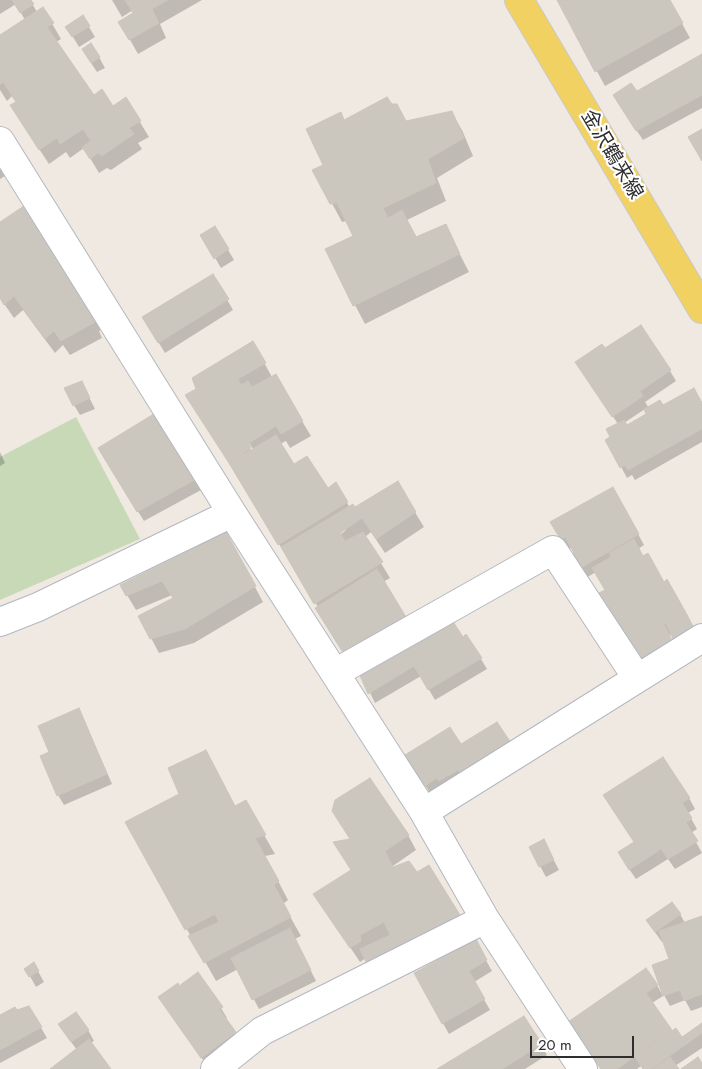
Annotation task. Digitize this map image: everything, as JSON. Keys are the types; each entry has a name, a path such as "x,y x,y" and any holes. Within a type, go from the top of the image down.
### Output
{"main road":[{"name":"金沢鶴来線","path":"520,0 702,309"}],"street":[{"path":"0,140 232,513 424,812 485,919 583,1069"},
{"path":"0,622 38,607 232,513"},
{"path":"335,672 553,550 637,678"},
{"path":"424,812 702,638"},
{"path":"215,1069 262,1031 485,919"}],"green space":[{"path":"76,417 140,539 0,600 0,457"}],"building":[{"path":"12,0 31,0 34,4 20,13"},
{"path":"125,0 168,0 152,9 159,23 129,40 118,22 133,13"},
{"path":"557,0 670,0 683,23 595,72"},
{"path":"43,7 54,23 47,27 94,95 102,89 113,106 126,97 141,121 129,128 134,134 102,156 98,153 90,159 82,147 91,141 83,129 60,144 57,138 39,150 10,105 16,102 3,82 0,85 0,35"},
{"path":"83,15 90,26 72,37 65,27"},
{"path":"91,43 100,57 91,63 82,49"},
{"path":"702,54 702,95 636,131 613,95 631,83 637,91"},
{"path":"387,97 392,104 397,104 406,121 452,111 464,138 428,159 436,183 383,208 388,218 402,210 416,237 446,224 460,254 353,306 325,249 353,236 337,203 330,204 312,170 323,165 306,129 341,112 344,120"},
{"path":"702,129 702,161 688,137"},
{"path":"24,206 97,313 91,316 95,322 61,341 54,331 45,339 14,296 4,305 0,298 0,222"},
{"path":"215,226 229,249 214,259 200,235"},
{"path":"213,274 229,299 158,343 142,317"},
{"path":"641,325 671,370 640,391 643,396 612,417 575,362 602,344 605,348"},
{"path":"253,341 266,363 238,379 241,385 248,381 252,387 276,374 303,421 281,434 276,426 249,443 251,448 229,463 185,395 196,389 192,378"},
{"path":"82,381 90,398 73,406 64,388"},
{"path":"694,388 702,403 702,429 628,470 625,465 620,468 605,440 610,437 606,429 624,420 627,425 646,414 644,409 660,400 663,405"},
{"path":"157,412 196,479 137,512 98,448"},
{"path":"276,435 294,464 307,456 328,488 336,482 348,502 278,545 229,463"},
{"path":"398,481 416,512 376,539 362,518 340,533 345,541 363,532 383,562 314,604 281,547 353,504 355,507"},
{"path":"613,487 639,534 577,570 569,556 574,553 565,537 561,540 550,522"},
{"path":"226,532 256,586 185,629 150,639 138,616 173,598 162,581 126,596 120,585"},
{"path":"634,539 643,556 648,553 664,582 667,579 685,611 664,624 673,643 634,661 597,594 605,590 592,568 611,557 609,553"},
{"path":"377,569 409,622 347,659 315,608"},
{"path":"685,611 695,630 674,642 666,623"},
{"path":"450,617 463,637 466,634 482,658 428,690 414,666 368,694 358,671"},
{"path":"79,708 107,774 57,796 40,756 49,752 38,726"},
{"path":"497,722 511,743 461,775 458,770 439,781 437,778 425,786 405,755 450,727 461,744"},
{"path":"206,750 235,806 246,800 266,835 255,838 279,881 274,885 291,917 204,963 188,936 219,922 215,914 185,930 125,822 179,794 168,768"},
{"path":"663,757 690,798 682,803 692,818 686,823 698,841 668,859 661,849 629,870 618,852 634,842 603,795"},
{"path":"370,778 409,835 385,851 393,867 409,861 417,872 429,865 460,915 417,942 367,964 360,949 390,935 384,922 360,935 361,941 350,948 313,894 351,870 333,842 350,839 332,811 335,800"},
{"path":"544,839 554,860 539,867 529,847"},
{"path":"672,902 681,914 655,932 646,920"},
{"path":"702,916 702,994 684,1001 680,990 663,996 652,965 669,959 659,931"},
{"path":"290,928 311,970 252,1000 231,958"},
{"path":"476,939 487,960 469,971 485,999 442,1024 414,973"},
{"path":"34,962 39,971 29,977 24,969"},
{"path":"646,968 658,985 646,993 672,1030 617,1069 601,1069 568,1022"},
{"path":"198,972 223,1007 219,1009 236,1032 201,1058 158,997 178,983 179,986"},
{"path":"29,1006 42,1027 0,1050 0,1015 15,1007 17,1010"},
{"path":"76,1012 89,1030 71,1042 58,1024"},
{"path":"524,1016 542,1044 502,1069 437,1069"},
{"path":"702,1023 702,1033 651,1069 643,1069 635,1057 676,1028 682,1037"},
{"path":"89,1039 111,1069 50,1069"},
{"path":"670,1057 679,1069 653,1069"},
{"path":"698,1057 702,1063 702,1069 681,1069"}]}
